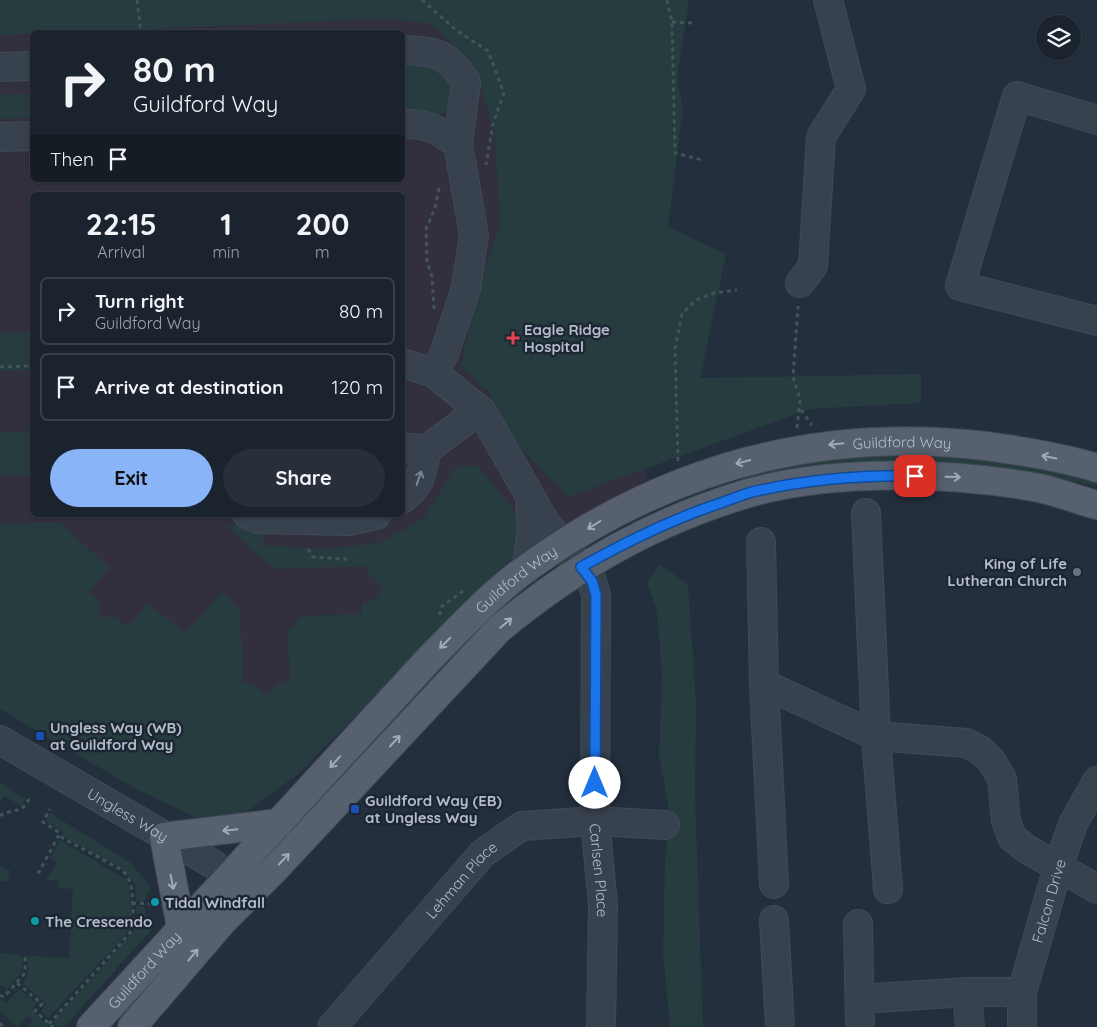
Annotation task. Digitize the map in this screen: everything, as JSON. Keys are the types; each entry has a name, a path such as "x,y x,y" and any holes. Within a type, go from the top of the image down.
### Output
{"main road":[{"name":"Guildford Way","path":"132,1027 223,920 240,886 279,823 430,658 484,603 526,569 562,544 613,513 668,487 742,462 804,448 876,440 946,441 1018,450 1097,468"},
{"name":"Guildford Way","path":"91,1027 181,927 240,886 499,629 540,595 581,567 631,538 669,521 750,493 810,482 881,476 965,478 1040,488 1097,505"},
{"path":"181,927 164,837 279,823"}],"street":[{"path":"800,283 813,266 821,137 851,89 828,0"},
{"path":"405,50 426,50 442,55 456,66 466,82 458,144 474,235 466,288 444,354 434,373"},
{"path":"0,68 30,66"},
{"path":"1097,120 1017,96 960,286 1097,321"},
{"path":"405,124 414,124 439,130 458,144"},
{"path":"0,137 30,136"},
{"path":"405,364 434,373 482,412 414,448 421,476 414,490 405,497"},
{"name":"Carlsen Place","path":"482,412 546,524 592,581 596,595 595,821 603,905 601,1027"},
{"path":"526,569 532,532 529,494"},
{"path":"866,513 876,736 888,889"},
{"path":"253,517 258,519 348,521 367,517"},
{"path":"761,542 764,684 774,884"},
{"path":"764,684 876,736 966,743 980,750 991,760 1002,779 1006,821 1012,837 1025,848 1097,889"},
{"name":"Ungless Way","path":"0,740 213,864 240,886"},
{"name":"Falcon Drive","path":"1022,1027 1022,992 1058,867 1073,824 1097,781"},
{"name":"Lehman Place","path":"332,1027 484,853 522,826 595,821 665,825"},
{"path":"774,920 780,1027"},
{"path":"858,924 860,1027"},
{"path":"860,999 968,992 1022,992"},
{"path":"968,992 970,1027"}],"path":[{"path":"137,0 141,30"},
{"path":"667,0 672,22 675,152 702,160"},
{"path":"672,22 693,23"},
{"path":"434,313 432,276 427,262 426,229 435,208 440,176"},
{"path":"796,432 800,398 792,377 800,283"},
{"path":"679,467 675,349 682,314 696,300 714,293 737,290"},
{"path":"0,367 30,366"},
{"path":"800,409 814,429"},
{"path":"308,549 313,557 346,559 350,562"},
{"path":"0,816 4,813 22,809 30,798"},
{"path":"49,1024 136,926 132,913 132,885 122,870 59,836 60,833 43,822 50,809"},
{"path":"37,872 39,872 59,836"},
{"path":"132,903 157,904"},
{"path":"0,995 4,997 25,973 25,955"},
{"path":"16,983 42,1004 35,1011 53,1027"},
{"path":"0,1023 3,1027"}],"shaded area":[{"name":"Eagle Ridge Hospital","path":"0,0 567,0 647,480 464,608 297,775 241,816 195,817 136,789 0,709"}],"green space":[{"path":"0,0 689,0 677,78 683,108 668,227 726,254 700,378 921,374 921,403 810,409 568,497 517,444 488,391 461,367 474,301 500,227 495,134 474,66 430,23 382,19 119,30 30,30 30,34 0,35"},
{"path":"405,59 429,59 453,84 453,94 449,108 438,116 405,110"},
{"path":"30,94 30,117 0,119 0,95"},
{"path":"30,332 30,370 0,371 0,333"},
{"path":"30,431 30,475 0,476 0,433"},
{"path":"837,453 976,454 1097,479 1097,486 1052,477 1024,474 724,487 759,471"},
{"path":"456,466 478,466 511,507 526,529 518,552 297,775 241,816 195,817 136,789 0,709 0,510 2,524 59,522 110,568 89,591 99,600 100,617 116,617 127,627 148,604 185,633 222,592 240,609 243,683 253,683 267,696 280,682 290,682 288,631 302,616 362,614 362,602 371,602 384,588 368,573 368,566 273,569 224,524 265,531 263,545 318,549 380,543 424,518"},
{"path":"660,565 688,584 696,703 695,795 703,1027 670,1027 663,953 665,863 670,814 659,755 662,675 657,611 647,582"},
{"path":"0,782 25,799 22,806 4,796 0,803"},
{"path":"50,813 131,863 151,888 144,901 136,901 135,884 125,871 62,836 63,832 46,821"},
{"path":"60,840 128,881 133,927 48,1018 41,1012 46,1004 22,983 28,974 28,956 69,958 73,889 58,888 58,881 46,880 57,862 50,858"},
{"path":"0,867 10,870 8,881 0,881"},
{"path":"136,906 144,906 146,915 155,924 153,928 64,1027 58,1027 53,1022 138,926"},
{"path":"0,953 22,955 22,972 7,989 0,985"},
{"path":"19,989 37,1003 32,1010 50,1027 27,1027 33,1021 28,1016 18,1027 0,1012 0,999 7,1003"}],"place":[{"name":"Eagle Ridge Hospital","path":"513,338"},
{"name":"King of Life Lutheran Church","path":"1077,572"},
{"name":"Ungless Way (WB) at Guildford Way","path":"40,736"},
{"name":"Guildford Way (EB) at Ungless Way","path":"355,809"},
{"name":"Tidal Windfall","path":"155,902"},
{"name":"The Crescendo","path":"35,921"}],"route":[{"path":"595,783 596,595 592,581 581,567 631,538 669,521 750,493 810,482 881,476 915,476"}]}
